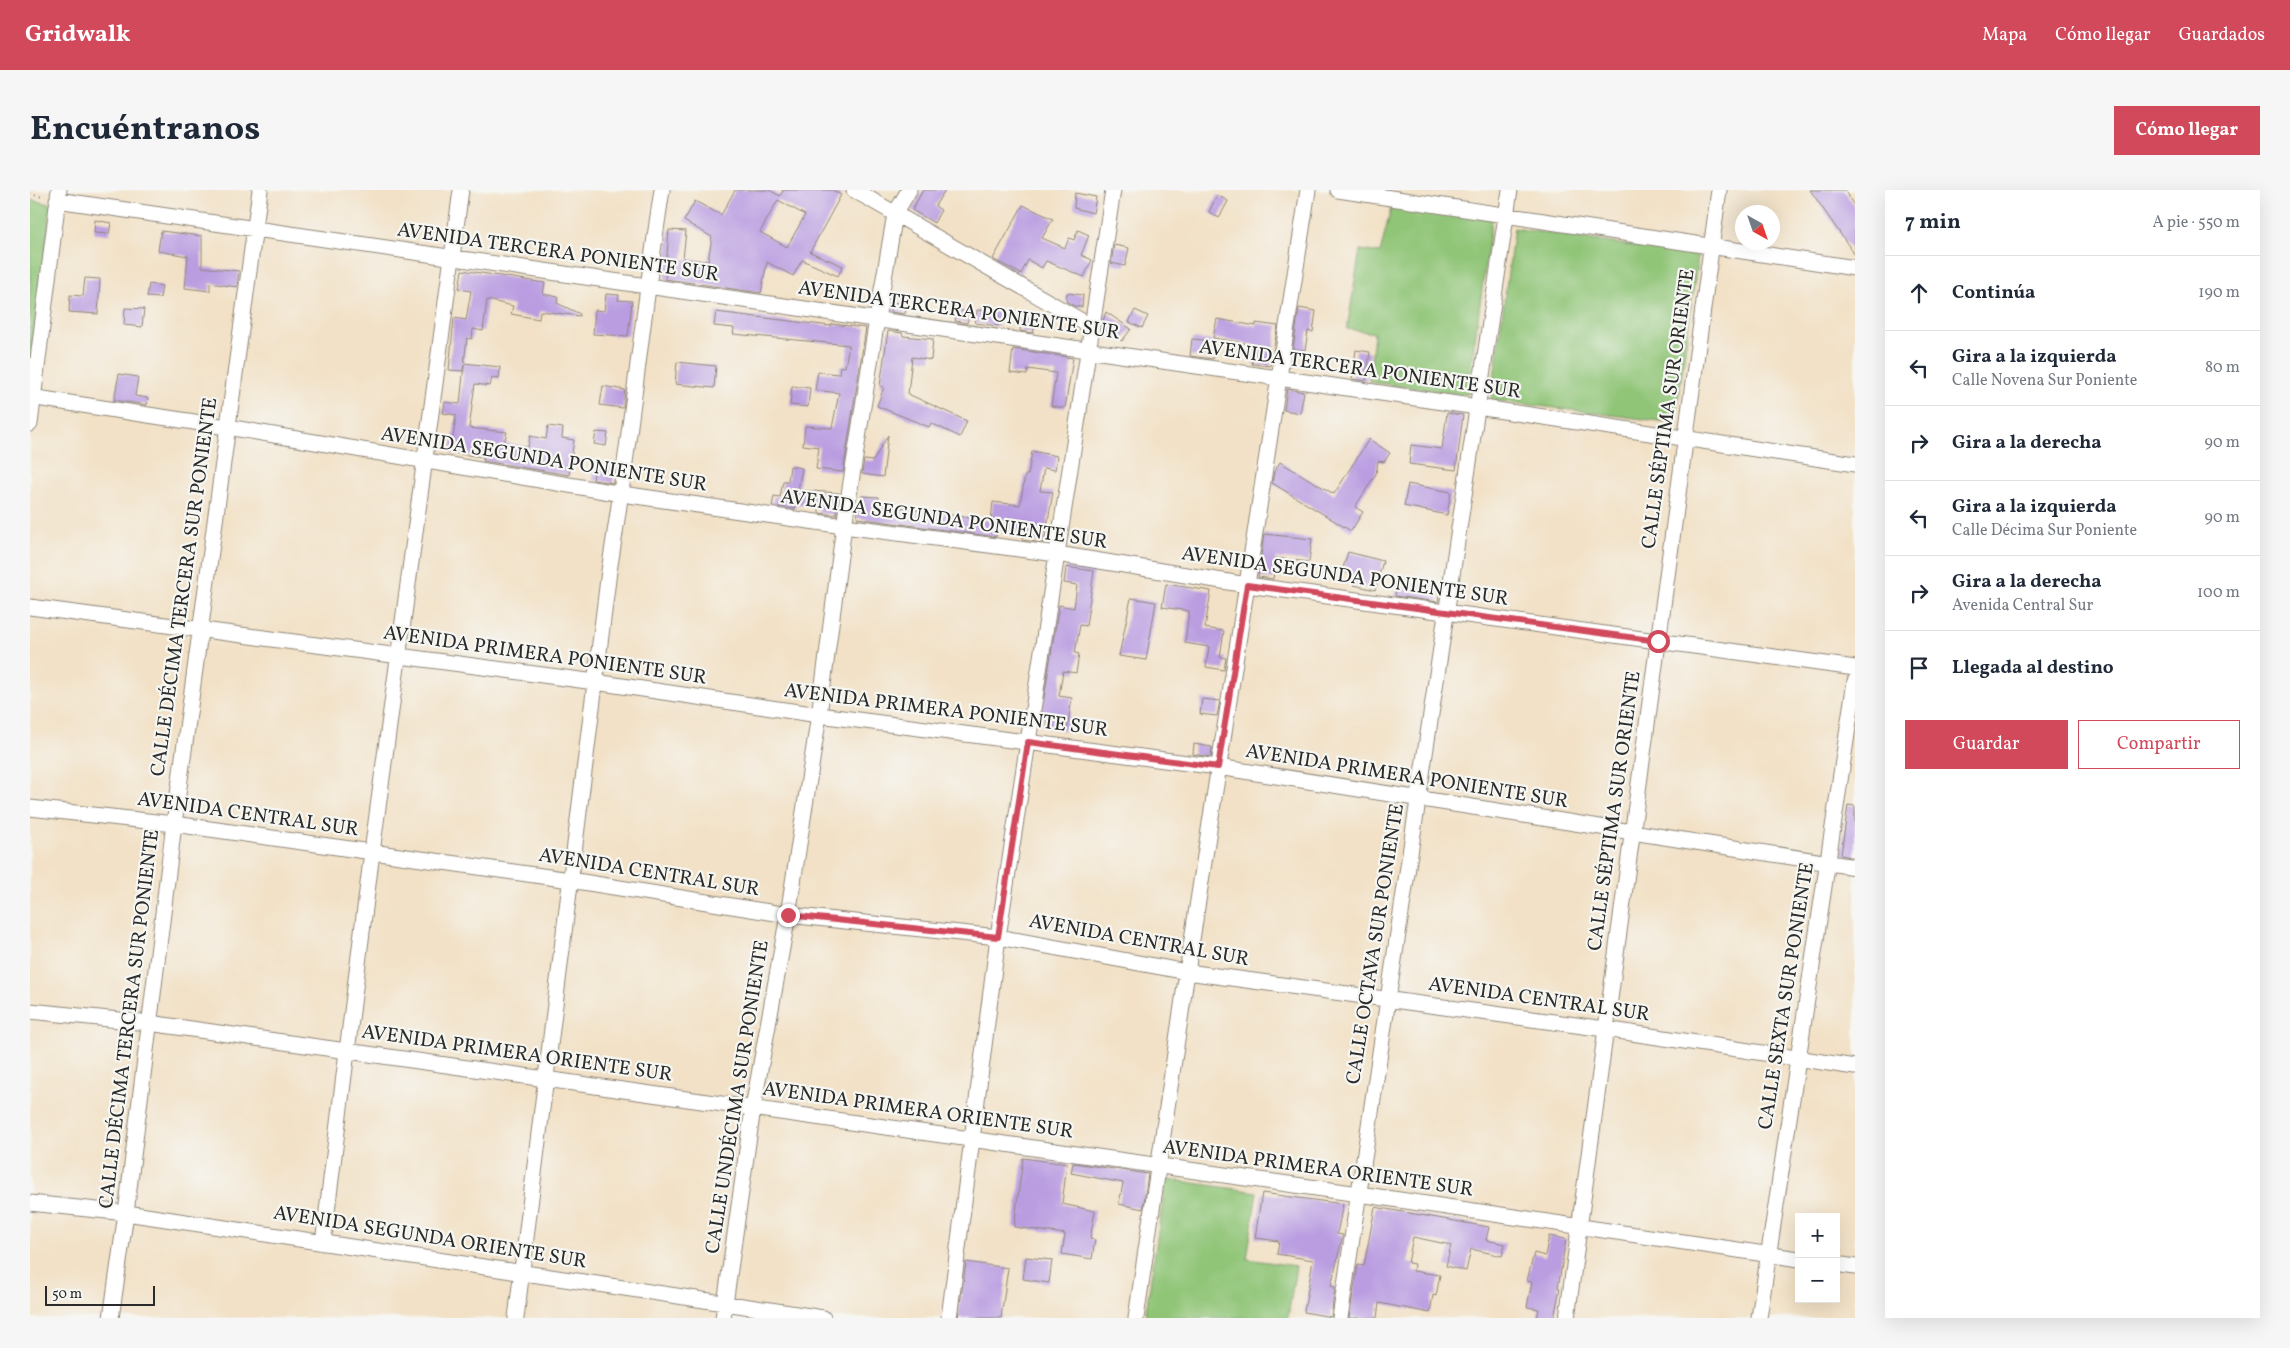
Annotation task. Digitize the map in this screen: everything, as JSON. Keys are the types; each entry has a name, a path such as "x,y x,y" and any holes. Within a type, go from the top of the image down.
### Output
{"street":[{"name":"CALLE DÉCIMA TERCERA SUR PONIENTE","path":"111,1318 126,1213 174,824 260,190"},
{"path":"323,1243 372,852 461,190"},
{"path":"516,1318 609,571 622,494 647,287 662,190"},
{"path":"854,190 1092,327"},
{"path":"895,214 909,190"},
{"path":"949,1318 998,937 1113,190"},
{"path":"1136,1318 1186,972 1308,190"},
{"path":"1338,190 1506,217 1855,268"},
{"name":"CALLE OCTAVA SUR PONIENTE","path":"1340,1318 1510,190"},
{"name":"CALLE SÉPTIMA SUR ORIENTE","path":"1567,1318 1719,190"},
{"name":"AVENIDA TERCERA PONIENTE SUR","path":"58,195 254,229 1855,464"},
{"path":"30,424 58,195"},
{"name":"CALLE UNDÉCIMA SUR PONIENTE","path":"724,1311 753,1108 788,915 819,715 844,526 895,214"},
{"name":"AVENIDA SEGUNDA PONIENTE SUR","path":"32,397 227,427 622,494 1057,554 1247,585 1855,668"},
{"name":"AVENIDA PRIMERA PONIENTE SUR","path":"30,607 595,682 819,715 1218,767 1418,800 1855,867"},
{"name":"CALLE SEXTA SUR PONIENTE","path":"1759,1318 1855,681"},
{"name":"AVENIDA CENTRAL SUR","path":"30,808 174,824 570,880 788,915 998,937 1186,972 1605,1029 1855,1067"},
{"name":"AVENIDA PRIMERA ORIENTE SUR","path":"30,1010 149,1022 1359,1194 1795,1258"},
{"name":"AVENIDA SEGUNDA ORIENTE SUR","path":"30,1203 126,1213 521,1273 724,1311 822,1318"},
{"path":"1840,1265 1855,1267"}],"green space":[{"path":"30,200 51,204 30,382"},
{"path":"1392,204 1492,219 1467,395 1369,382 1374,333 1347,329 1360,250 1380,253"},
{"path":"1514,228 1698,256 1675,423 1491,400"},
{"path":"1166,1179 1257,1192 1247,1259 1296,1266 1288,1318 1145,1318"}],"building":[{"path":"735,190 769,190 780,196 783,190 832,190 841,195 810,252 843,266 838,276 802,260 793,276 767,262 761,293 665,279 669,230 686,231 683,259 708,261 712,237 684,221 695,201 721,215","holes":["778,200 805,215 787,247 760,232"]},
{"path":"923,190 945,190 935,206 941,210 934,223 912,210"},
{"path":"1810,190 1844,190 1855,207 1855,255"},
{"path":"1075,193 1096,197 1093,213 1074,208"},
{"path":"1217,195 1228,201 1219,218 1209,212"},
{"path":"1023,205 1053,219 1042,238 1065,248 1069,238 1074,240 1078,230 1089,235 1081,255 1092,260 1084,277 1046,261 1042,268 1028,260 1021,274 993,259"},
{"path":"95,220 111,223 109,234 94,233"},
{"path":"161,231 202,236 202,267 239,271 237,287 210,283 210,291 185,288 188,256 158,251"},
{"path":"1114,245 1129,248 1125,266 1111,263"},
{"path":"462,270 545,283 543,294 558,297 557,303 580,314 580,316 540,311 539,319 511,314 513,306 487,300 483,331 473,329 472,339 467,338 464,363 500,367 499,379 492,378 490,386 475,384 469,428 507,432 504,443 528,447 530,436 546,439 548,426 563,428 562,438 574,440 569,475 483,461 484,457 451,453 456,415 443,413 445,402 460,404 464,365 463,371 449,370 454,318 466,320 471,291 459,289"},
{"path":"85,278 100,279 98,314 69,312 70,295 83,296"},
{"path":"149,284 162,286 160,298 147,297"},
{"path":"1067,293 1083,295 1082,307 1074,306 1066,301"},
{"path":"606,294 619,295 618,300 632,301 628,336 593,334 595,310 604,311"},
{"path":"892,302 907,304 905,314 891,312"},
{"path":"125,308 144,309 142,327 124,325"},
{"path":"1299,308 1316,311 1313,332 1308,331 1305,350 1293,349"},
{"path":"957,310 970,312 967,323 955,321"},
{"path":"977,310 999,312 998,326 975,323"},
{"path":"1135,310 1148,316 1142,328 1129,322"},
{"path":"716,312 831,326 832,324 866,328 843,472 816,469 819,447 803,445 805,426 832,428 839,393 815,390 818,372 839,374 840,366 845,367 849,345 733,334 734,328 714,326"},
{"path":"1106,312 1131,329 1122,341 1101,327"},
{"path":"1022,318 1036,320 1033,333 1020,331"},
{"path":"1217,319 1256,326 1256,323 1278,326 1270,366 1252,364 1255,345 1213,338"},
{"path":"888,331 902,333 903,336 933,339 931,360 912,357 908,394 967,421 960,437 931,423 929,427 877,406 884,387 880,386"},
{"path":"1192,339 1215,341 1213,359 1190,356"},
{"path":"1013,349 1073,358 1065,408 1051,406 1056,373 1028,369 1027,375 1010,373"},
{"path":"1356,350 1370,352 1366,381 1352,379"},
{"path":"677,362 716,366 714,388 675,384"},
{"path":"119,374 138,377 135,396 148,398 147,405 114,400"},
{"path":"603,386 625,390 623,408 600,405"},
{"path":"792,386 810,388 808,407 790,405"},
{"path":"1287,389 1304,392 1300,413 1284,410"},
{"path":"1447,413 1463,415 1456,470 1409,464 1411,445 1442,449"},
{"path":"596,432 608,433 606,446 594,444"},
{"path":"888,435 883,477 862,474 864,460 873,461"},
{"path":"1369,439 1390,453 1384,462 1378,461 1376,474 1355,507 1363,512 1351,531 1272,483 1274,472 1280,462 1334,494"},
{"path":"1032,451 1057,456 1055,470 1044,468 1040,491 1053,492 1044,543 1022,540 1023,532 997,529 996,537 857,518 861,496 879,497 878,504 991,521 993,502 1020,505 1025,475 1028,475"},
{"path":"595,466 615,469 613,483 593,480"},
{"path":"790,466 802,468 798,490 839,493 836,515 819,513 819,506 796,504 795,509 772,506 774,496 780,497 783,481 788,481"},
{"path":"1408,484 1451,492 1447,515 1404,506"},
{"path":"1264,534 1312,539 1309,562 1276,558 1273,579 1258,577"},
{"path":"1348,552 1383,561 1375,590 1354,585 1357,575 1342,571"},
{"path":"1066,567 1094,571 1086,626 1080,625 1075,653 1079,654 1076,673 1063,671 1059,696 1072,698 1067,731 1047,728 1048,718 1041,717 1059,605 1074,608 1077,585 1064,583"},
{"path":"1397,579 1440,585 1438,602 1395,596"},
{"path":"1166,584 1211,591 1205,628 1224,631 1220,657 1226,658 1224,670 1206,667 1209,647 1185,643 1189,611 1162,607"},
{"path":"1131,598 1156,602 1146,660 1119,656"},
{"path":"1202,699 1220,701 1217,716 1200,714"},
{"path":"1194,744 1212,747 1211,757 1193,754"},
{"path":"1848,805 1855,806 1855,858 1841,855"},
{"path":"1023,1158 1067,1164 1062,1204 1095,1211 1090,1239 1095,1240 1092,1259 1062,1254 1065,1234 1014,1227"},
{"path":"1073,1163 1148,1174 1143,1209 1119,1204 1123,1183 1071,1173"},
{"path":"1262,1193 1343,1204 1337,1234 1343,1235 1331,1286 1335,1287 1331,1317 1304,1312 1313,1260 1277,1254 1279,1241 1255,1238"},
{"path":"1375,1207 1489,1227 1486,1240 1505,1244 1502,1256 1471,1249 1466,1271 1446,1266 1451,1245 1413,1237 1408,1263 1414,1264 1413,1271 1440,1275 1436,1296 1433,1295 1430,1313 1379,1303 1377,1318 1349,1318 1358,1265 1364,1266"},
{"path":"1549,1236 1566,1239 1558,1288 1560,1288 1554,1318 1537,1318 1539,1309 1527,1307 1532,1282 1527,1281 1534,1253 1545,1256"},
{"path":"1026,1257 1052,1260 1049,1283 1023,1279"},
{"path":"966,1262 1008,1268 1001,1318 958,1318"}],"route":[{"path":"788,915 998,937 1028,742 1218,767 1247,585 1658,641"}]}
